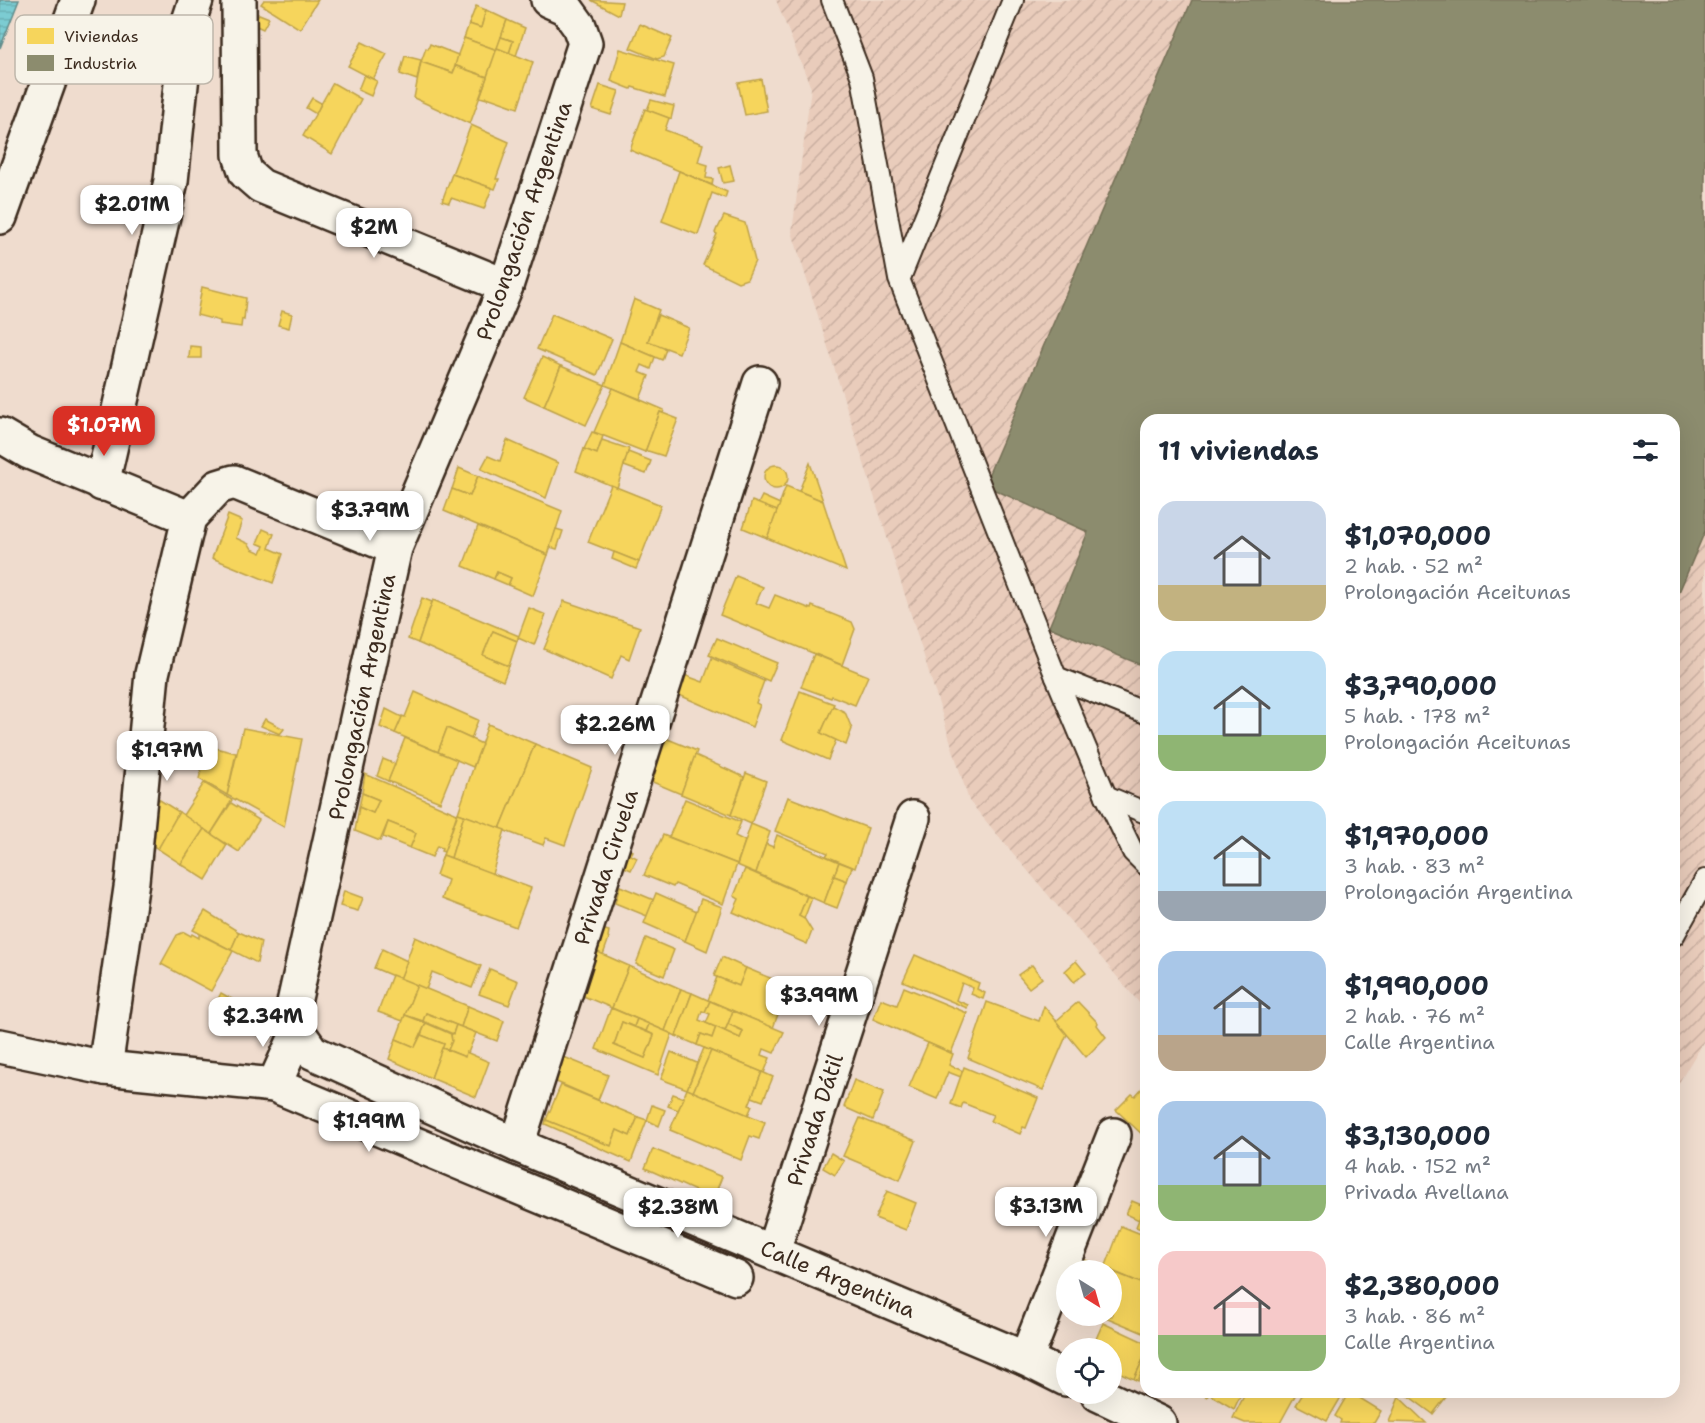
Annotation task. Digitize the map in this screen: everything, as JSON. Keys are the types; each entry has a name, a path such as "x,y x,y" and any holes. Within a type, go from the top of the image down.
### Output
{"street":[{"path":"73,15 78,0"},
{"path":"191,15 196,0"},
{"path":"239,0 240,155 246,173 261,186 506,286"},
{"name":"Prolongación Argentina","path":"305,1042 292,1012 395,548 506,286 585,43 579,26 566,8 548,0"},
{"path":"0,217 48,84"},
{"path":"102,484 171,181 181,84"},
{"name":"Privada Ciruela","path":"517,1145 760,383"},
{"path":"0,435 29,452 189,518"},
{"path":"105,1068 132,881 152,674 189,518 218,488 234,482 395,548"},
{"name":"Privada Dátil","path":"773,1251 913,818"},
{"path":"274,1085 305,1042"},
{"name":"Calle Argentina","path":"305,1042 517,1145 773,1251 1056,1373"},
{"path":"0,1046 105,1068 274,1085 736,1278"},
{"path":"1026,1359 1114,1136"},
{"path":"1119,1404 1156,1422"}],"lane":[{"path":"832,0 862,78 900,279 1056,677 1106,796 1133,852 1140,859"},
{"path":"900,279 1013,0"},
{"path":"1056,677 1140,711"},
{"path":"1106,796 1140,810"},
{"path":"1680,922 1705,880"}],"shaded area":[{"path":"776,0 1705,0 1705,1039 1680,1081 1680,414 1140,414 1140,1004 969,801 792,232 811,88"}],"water":[{"path":"0,0 19,0 0,48"}],"building: Viviendas":[{"path":"264,0 318,0 300,29 261,4"},
{"path":"591,0 622,2 619,15"},
{"path":"476,6 486,10 481,28 469,24"},
{"path":"486,10 507,20 497,50 464,38 469,24 481,28"},
{"path":"252,14 269,18 263,29 250,23"},
{"path":"507,20 525,28 516,56 509,53 513,41 501,37"},
{"path":"640,24 672,38 664,57 657,59 630,48"},
{"path":"501,37 513,41 509,53 497,48"},
{"path":"464,38 497,50 487,77 454,65"},
{"path":"362,42 387,54 373,79 348,66"},
{"path":"430,44 458,55 453,73 421,62"},
{"path":"497,48 533,62 518,108 487,97 487,99 480,97"},
{"path":"620,49 674,65 665,97 632,87 631,89 611,81"},
{"path":"405,56 421,60 417,80 400,74"},
{"path":"421,62 453,73 456,66 487,77 470,124 414,98"},
{"path":"364,75 377,81 371,96 358,90"},
{"path":"761,79 767,111 745,115 738,83"},
{"path":"333,83 361,99 332,154 303,136"},
{"path":"600,85 619,91 611,115 592,109"},
{"path":"312,98 321,103 316,114 306,108"},
{"path":"651,100 674,106 671,119 647,110"},
{"path":"645,109 669,118 665,130 703,144 698,162 708,165 706,178 713,179 712,185 630,150"},
{"path":"471,125 509,142 496,179 499,179 495,189 452,174"},
{"path":"730,165 734,181 723,183 719,168"},
{"path":"679,171 727,192 725,198 712,193 698,235 662,221"},
{"path":"452,174 492,188 484,209 451,198 449,203 442,201"},
{"path":"724,216 745,223 755,261 747,279 738,282 703,265"},
{"path":"202,287 246,298 241,327 220,324 220,321 197,315"},
{"path":"634,299 659,310 648,341 666,349 662,360 620,342"},
{"path":"282,311 292,314 289,328 278,325"},
{"path":"552,314 612,339 597,375 537,349"},
{"path":"658,315 689,328 679,353 648,341"},
{"path":"620,342 655,357 651,369 642,365 639,372 649,376 640,399 605,385"},
{"path":"190,346 201,347 201,358 189,358"},
{"path":"542,357 561,366 544,406 524,397"},
{"path":"561,366 605,385 586,425 544,406"},
{"path":"613,388 664,410 663,413 660,412 645,452 594,432"},
{"path":"660,412 678,419 664,456 645,452"},
{"path":"592,432 603,436 597,454 584,449"},
{"path":"507,440 558,463 546,498 481,469 488,456 500,461"},
{"path":"602,440 629,449 617,488 576,471 584,449 597,454"},
{"path":"628,452 651,461 646,474 624,466"},
{"path":"810,463 823,501 799,491"},
{"path":"776,465 785,468 788,477 785,486 776,489 767,486 764,477 767,468"},
{"path":"459,468 478,476 470,496 452,489"},
{"path":"478,476 562,511 548,555 444,511 452,489 470,496"},
{"path":"611,485 661,505 639,562 588,542"},
{"path":"786,486 823,501 846,571 767,538"},
{"path":"762,496 780,504 777,511 758,504"},
{"path":"752,501 777,511 767,538 743,528"},
{"path":"228,515 242,521 236,538 261,553 264,546 257,543 263,529 274,534 269,548 283,554 273,583 212,558"},
{"path":"478,526 548,555 533,596 508,585 511,578 497,572 494,579 463,566"},
{"path":"556,529 563,531 557,549 550,547"},
{"path":"614,552 639,562 636,569 612,559"},
{"path":"497,572 511,578 508,585 494,579"},
{"path":"736,576 763,587 756,603 769,608 775,595 811,609 812,606 852,622 855,629 842,665 720,615"},
{"path":"422,598 432,602 418,643 408,639"},
{"path":"433,600 519,636 517,641 493,631 483,655 509,666 503,681 418,643"},
{"path":"564,601 640,627 629,659 621,655 611,679 544,649"},
{"path":"529,608 546,615 534,645 518,638"},
{"path":"493,631 517,641 509,666 483,655"},
{"path":"717,638 777,663 769,681 709,655"},
{"path":"814,654 868,676 855,705 801,687"},
{"path":"712,658 764,681 756,703 760,705 752,727 677,694 684,675 703,682"},
{"path":"800,691 834,704 821,733 836,740 828,760 782,740"},
{"path":"415,692 478,720 471,739 447,728 438,752 395,733 402,716 405,717"},
{"path":"833,706 845,712 852,729 846,745 821,733"},
{"path":"386,709 402,717 395,733 380,727"},
{"path":"265,719 284,729 280,734 261,726"},
{"path":"488,724 535,744 500,829 458,813"},
{"path":"243,728 302,739 284,827 227,795"},
{"path":"447,728 482,744 473,767 438,752"},
{"path":"663,737 697,751 681,794 648,780"},
{"path":"405,738 457,760 440,802 388,781"},
{"path":"535,744 592,768 565,845 546,838 543,845 500,829"},
{"path":"207,746 236,753 227,795 199,779"},
{"path":"695,755 744,777 731,815 681,794"},
{"path":"383,759 395,764 388,781 377,776"},
{"path":"746,773 766,781 751,824 731,815"},
{"path":"365,774 457,814 444,852 437,846 432,857 410,848 416,833 388,822 380,841 355,831 359,807 373,813 379,800 362,793"},
{"path":"204,783 232,800 211,834 183,815"},
{"path":"362,793 379,800 373,813 359,807"},
{"path":"155,797 179,812 158,849 145,841"},
{"path":"788,797 868,828 855,868 826,856 828,853 775,831"},
{"path":"685,799 741,822 735,836 745,841 737,864 669,837"},
{"path":"231,803 259,820 239,852 211,834"},
{"path":"179,812 204,829 181,864 158,849"},
{"path":"458,813 464,815 451,858 443,855"},
{"path":"464,815 505,830 492,874 451,858"},
{"path":"388,822 416,833 410,848 383,837"},
{"path":"751,824 770,832 756,873 737,865"},
{"path":"204,829 227,845 206,880 181,864"},
{"path":"663,835 737,864 723,904 675,884 673,887 644,875"},
{"path":"777,835 839,862 824,903 756,873 766,844 773,847"},
{"path":"625,848 633,851 631,855 637,858 631,870 620,865"},
{"path":"443,855 531,888 516,927 442,899 448,880 436,875"},
{"path":"839,862 852,867 847,881 834,876"},
{"path":"745,869 807,896 799,916 804,918 812,931 807,944 733,912 739,899 734,896"},
{"path":"834,876 847,881 837,908 824,903"},
{"path":"620,886 654,900 647,916 615,903"},
{"path":"344,891 363,898 358,911 340,906"},
{"path":"656,893 697,911 685,941 644,923"},
{"path":"807,896 812,898 804,919 799,916"},
{"path":"701,899 722,907 707,951 685,941"},
{"path":"205,911 239,932 231,950 193,930"},
{"path":"598,928 609,931 603,955 591,949"},
{"path":"184,932 199,938 199,934 233,951 211,991 161,964 177,935"},
{"path":"239,932 261,942 257,963 231,950"},
{"path":"415,937 481,966 472,988 432,972 426,990 400,979"},
{"path":"646,938 674,950 664,976 636,964"},
{"path":"382,949 407,961 400,979 374,968"},
{"path":"591,949 629,966 612,1008 576,993"},
{"path":"915,955 979,983 977,989 985,993 983,999 971,994 973,988 962,983 956,1000 968,1005 967,1008 903,981"},
{"path":"722,957 746,968 739,986 714,976"},
{"path":"1076,961 1086,973 1074,982 1065,971"},
{"path":"1032,965 1042,978 1029,988 1018,975"},
{"path":"629,966 681,989 665,1031 612,1008"},
{"path":"746,968 804,992 797,1012 781,1006 773,1028 708,1000 717,977 739,986"},
{"path":"490,969 518,981 509,1005 479,994"},
{"path":"392,975 417,985 403,1021 378,1012"},
{"path":"417,985 468,1006 461,1027 426,1013 423,1021 405,1015"},
{"path":"904,987 967,1013 951,1053 873,1019 881,999 897,1005"},
{"path":"681,989 692,993 676,1036 665,1031"},
{"path":"221,993 239,1003 235,1013 216,1003"},
{"path":"692,993 710,1001 705,1012 702,1011 699,1020 716,1027 712,1038 701,1034 697,1045 676,1036"},
{"path":"710,1001 733,1011 725,1031 706,1023 710,1014 705,1012"},
{"path":"987,1002 1039,1021 1044,1006 1067,1034 1043,1090 968,1058"},
{"path":"1078,1002 1098,1023 1097,1025 1106,1037 1086,1057 1056,1021"},
{"path":"468,1006 504,1021 497,1041 461,1027"},
{"path":"611,1008 637,1019 634,1027 622,1022 614,1045 645,1058 654,1035 646,1031 649,1024 672,1034 658,1075 596,1049"},
{"path":"733,1011 784,1032 774,1053 764,1049 762,1055 770,1058 764,1073 697,1045 701,1034 712,1038 716,1027 740,1038 743,1031 728,1024"},
{"path":"426,1013 456,1025 453,1034 423,1021"},
{"path":"405,1015 426,1023 415,1047 396,1039"},
{"path":"637,1019 649,1024 646,1031 634,1027"},
{"path":"622,1022 654,1035 645,1058 614,1045"},
{"path":"426,1023 451,1034 452,1041 448,1050 442,1048 444,1044 421,1035"},
{"path":"728,1024 743,1031 740,1038 725,1031"},
{"path":"456,1025 476,1033 465,1057 448,1050 452,1041 451,1034"},
{"path":"421,1035 444,1044 431,1078 389,1059 396,1039 415,1047"},
{"path":"928,1043 953,1054 949,1065 963,1071 961,1077 948,1072 937,1099 909,1087"},
{"path":"442,1048 465,1057 466,1052 489,1062 476,1097 431,1078"},
{"path":"704,1048 711,1051 693,1092 687,1089"},
{"path":"711,1051 762,1072 749,1105 752,1106 748,1115 693,1092"},
{"path":"671,1052 697,1063 687,1089 661,1079"},
{"path":"554,1053 608,1075 598,1100 545,1077"},
{"path":"964,1067 1038,1098 1026,1128 1023,1127 1020,1134 990,1121 993,1115 963,1103 961,1108 951,1104"},
{"path":"762,1072 773,1077 763,1101 752,1097"},
{"path":"854,1080 884,1092 873,1120 844,1107"},
{"path":"561,1085 638,1117 630,1136 617,1130 611,1146 546,1120"},
{"path":"687,1089 765,1122 759,1139 750,1136 741,1160 670,1130"},
{"path":"1140,1091 1140,1132 1116,1110 1132,1094 1135,1096"},
{"path":"673,1094 684,1098 678,1110 668,1106"},
{"path":"652,1105 665,1110 659,1126 647,1120"},
{"path":"638,1117 647,1120 631,1162 545,1124 546,1120 611,1146 617,1130 630,1136"},
{"path":"860,1118 916,1141 900,1180 843,1156"},
{"path":"653,1149 722,1177 713,1199 645,1168"},
{"path":"831,1153 844,1161 835,1175 823,1168"},
{"path":"887,1191 916,1203 906,1230 875,1218"},
{"path":"1132,1201 1140,1204 1139,1220 1126,1214"},
{"path":"1140,1217 1140,1229 1136,1227"},
{"path":"1121,1226 1140,1234 1140,1283 1122,1275 1122,1260 1108,1260"},
{"path":"1075,1256 1085,1260 1074,1260"},
{"path":"1122,1275 1140,1283 1140,1331 1122,1324"},
{"path":"1102,1326 1109,1326 1140,1340 1140,1366 1134,1379 1122,1374 1122,1338 1096,1338"},
{"path":"1140,1366 1138,1381 1134,1379"},
{"path":"1216,1398 1239,1398 1234,1409"},
{"path":"1243,1398 1294,1398 1280,1423 1245,1423 1233,1418"},
{"path":"1300,1398 1340,1398 1327,1421 1296,1405"},
{"path":"1346,1398 1360,1398 1381,1411 1374,1423 1340,1423 1341,1420 1335,1416"},
{"path":"1400,1398 1426,1423 1389,1422"},
{"path":"1411,1398 1445,1398 1433,1414"}],"building: Industria":[{"path":"1192,0 1705,0 1705,531 1680,590 1680,414 1140,414 1140,665 1049,627 1088,532 984,485"}]}
